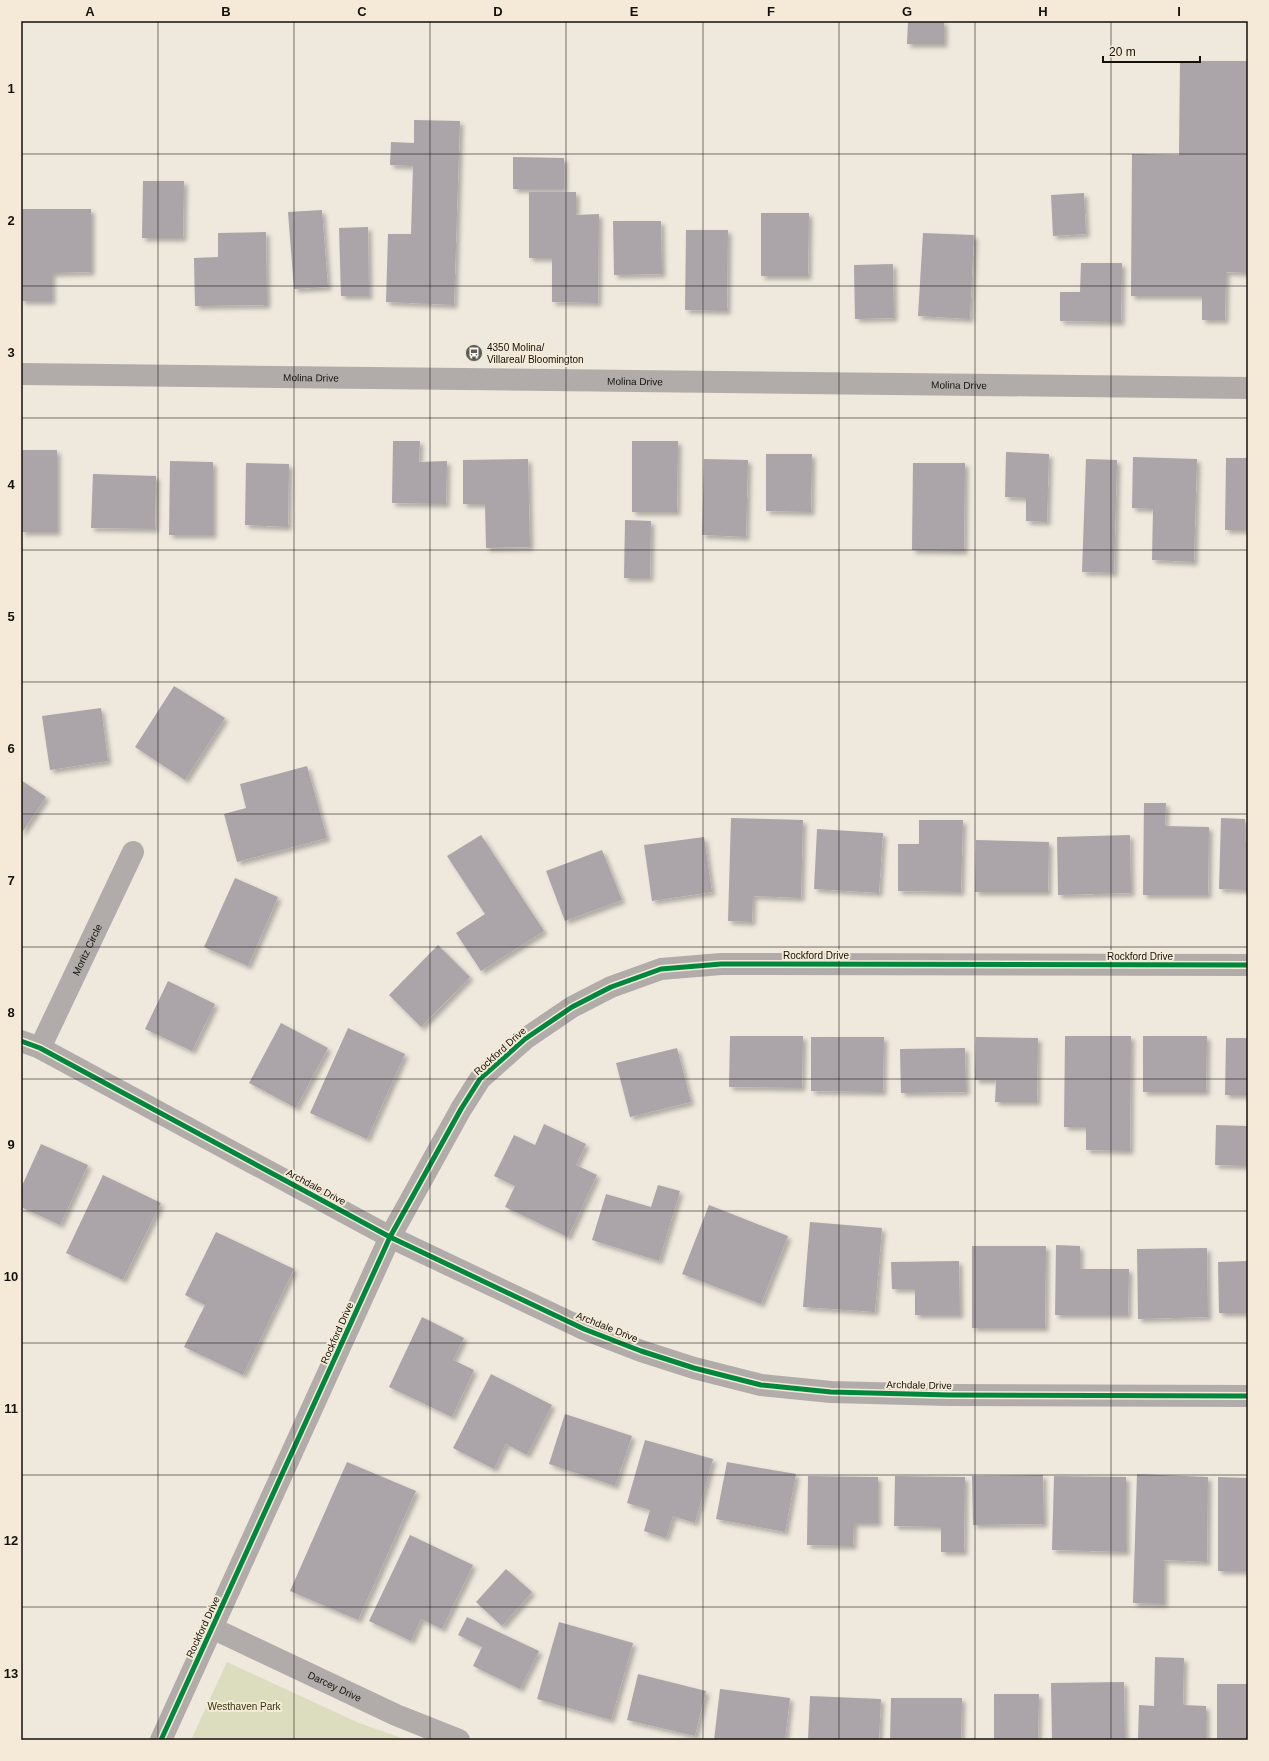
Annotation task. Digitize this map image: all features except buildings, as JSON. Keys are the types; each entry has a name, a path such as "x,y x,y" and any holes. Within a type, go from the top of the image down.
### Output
{"street":[{"name":"Molina Drive","path":"21,374 1248,388"},
{"name":"Moritz Circle","path":"31,1045 133,852"},
{"name":"Rockford Drive","path":"161,1740 390,1237 461,1109 480,1079 525,1039 572,1007 611,987 661,969 721,964 1248,965"},
{"name":"Archdale Drive","path":"31,1045 390,1237 584,1329 641,1351 694,1368 761,1385 839,1393 1248,1396"},
{"name":"Darcey Drive","path":"212,1628 396,1715 459,1740"}],"green space":[{"name":"Westhaven Park","path":"227,1662 359,1723 407,1740 191,1740"}],"cycle path":[{"path":"161,1740 390,1237 461,1109 480,1079 525,1039 572,1007 611,987 661,969 721,964 1248,965"},
{"path":"21,1041 40,1048 390,1237 584,1329 641,1351 694,1368 761,1385 831,1392 949,1395 1248,1396"}],"place":[{"name":"4350 Molina/ Villareal/ Bloomington","path":"474,353"}]}
